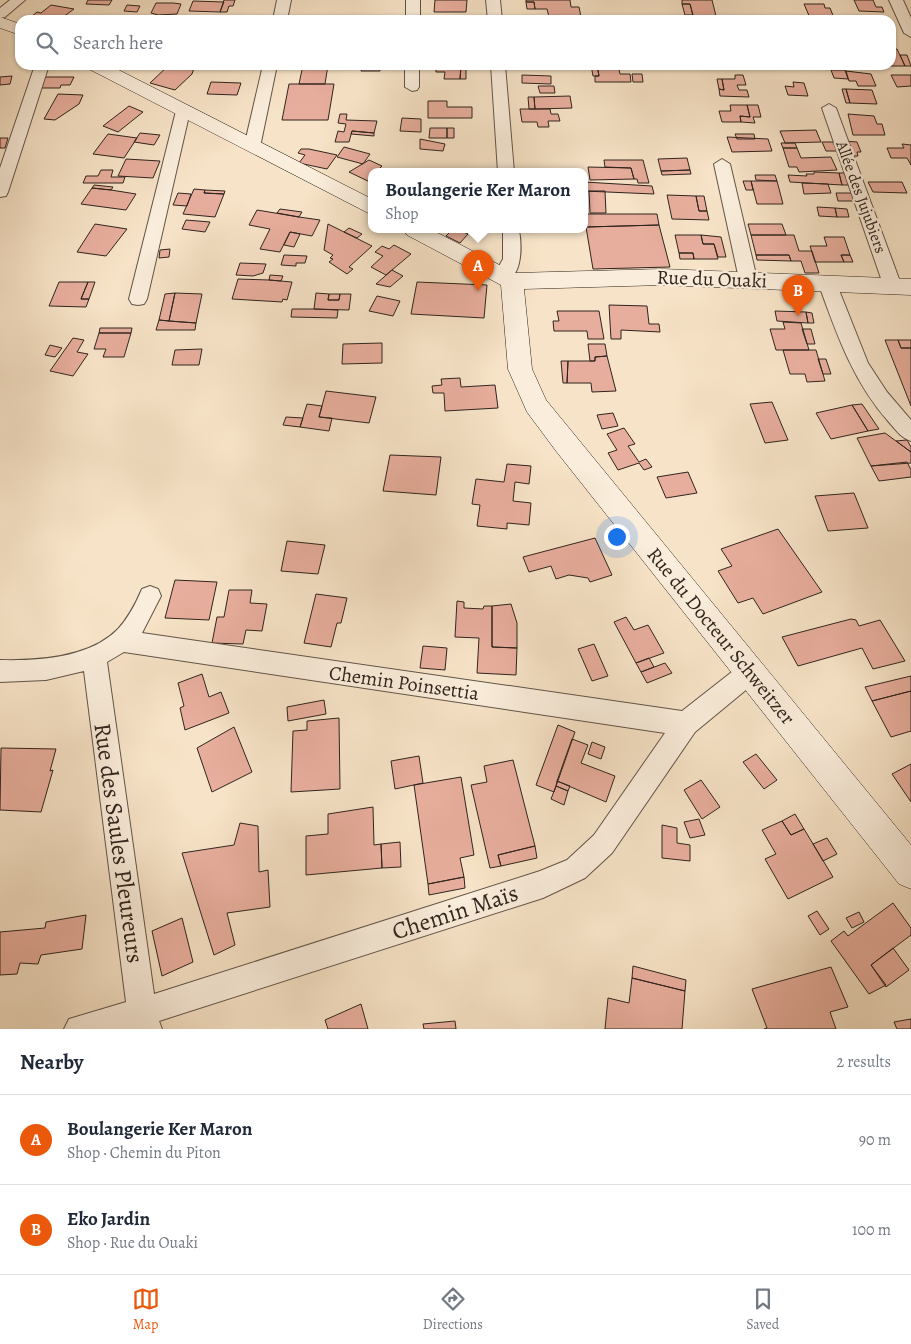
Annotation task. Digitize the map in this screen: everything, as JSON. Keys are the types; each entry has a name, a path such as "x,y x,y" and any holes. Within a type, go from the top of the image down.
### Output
{"main road":[{"path":"0,22 15,28"},
{"path":"105,70 368,206"},
{"path":"421,233 508,278"},
{"name":"Rue du Ouaki","path":"508,278 662,277 748,279 828,285 902,287"},
{"name":"Rue du Docteur Schweitzer","path":"508,278 520,369 536,405 565,444 911,872"}],"street":[{"path":"0,14 18,0"},
{"path":"281,15 284,0"},
{"path":"413,0 413,15"},
{"path":"493,0 494,15"},
{"path":"896,0 911,32"},
{"path":"0,192 40,70"},
{"path":"252,147 269,70"},
{"path":"412,70 412,86"},
{"path":"498,70 506,168"},
{"name":"Allée des Jujubiers","path":"829,108 902,287"},
{"path":"138,299 183,111"},
{"path":"722,164 748,279"},
{"path":"508,278 514,257 511,233"},
{"path":"828,285 850,347 865,376 885,404 911,432"},
{"path":"0,671 52,668 94,656 121,641 140,619 150,596"},
{"name":"Chemin Poinsettia","path":"121,641 686,724"},
{"name":"Rue des Saules Pleureurs","path":"94,656 144,1021"},
{"name":"Chemin Maïs","path":"79,1029 144,1021 543,884 576,869 603,844 686,724 750,672"}],"building":[{"path":"88,0 112,0 109,5 86,4"},
{"path":"224,0 235,0 233,6 229,6 227,12 220,12"},
{"path":"435,0 467,0 466,12 434,12"},
{"path":"526,0 570,0 571,7 579,7 581,15 548,15 547,9 535,9 534,2 526,2"},
{"path":"682,0 712,0 716,15 693,15 690,4 682,4"},
{"path":"854,0 873,0 876,7 882,7 884,12 859,11"},
{"path":"193,1 224,2 220,12 189,11"},
{"path":"526,2 534,2 535,9 527,9"},
{"path":"156,3 181,4 177,14 158,15 151,13"},
{"path":"682,4 690,4 693,15 685,15"},
{"path":"804,4 824,4 825,8 830,8 833,15 809,15"},
{"path":"51,5 74,9 66,15 33,15 37,12 41,13"},
{"path":"127,5 140,6 137,12 124,11"},
{"path":"896,49 897,49 905,66 896,66"},
{"path":"900,55 907,55 911,66 905,66"},
{"path":"164,70 193,70 192,74 175,90 150,83"},
{"path":"302,70 327,70 325,84 299,84"},
{"path":"361,70 380,70 380,71"},
{"path":"436,70 461,70 460,79 444,79 445,72 436,72"},
{"path":"461,70 466,70 466,79 460,79"},
{"path":"592,70 598,70 599,76 593,76"},
{"path":"598,70 619,70 620,74 630,74 631,82 595,82 595,76 599,76"},
{"path":"831,70 845,70 848,79 834,78"},
{"path":"846,71 871,74 876,86 858,86 856,81 849,81"},
{"path":"632,74 642,74 643,82 633,82"},
{"path":"522,75 551,76 551,84 522,83"},
{"path":"735,75 743,75 746,85 737,85 739,90 747,90 749,97 720,96 719,89 724,90 722,79 735,79"},
{"path":"891,75 911,75 911,86 897,87"},
{"path":"12,76 10,84 0,85 0,77"},
{"path":"44,77 74,77 70,85 61,85 60,88 38,88"},
{"path":"717,79 722,79 724,90 719,89"},
{"path":"211,82 241,83 237,95 207,94"},
{"path":"793,82 804,83 808,96 788,95 785,86 794,87"},
{"path":"289,84 334,84 328,120 282,120"},
{"path":"538,86 554,86 555,93 540,93"},
{"path":"842,89 846,89 850,103 846,103"},
{"path":"846,89 872,90 877,104 850,103"},
{"path":"58,94 83,95 79,104 55,120 44,119"},
{"path":"570,96 572,108 535,109 534,97"},
{"path":"528,97 534,97 535,109 529,109"},
{"path":"428,101 447,101 447,107 472,107 472,118 428,118"},
{"path":"730,105 747,105 750,117 740,116 741,122 722,122 719,111 731,111"},
{"path":"747,105 758,105 761,117 753,117 755,123 741,122 740,116 750,117"},
{"path":"129,106 143,112 118,132 103,126"},
{"path":"520,109 550,109 551,114 558,114 560,121 548,121 549,127 538,127 537,122 522,122"},
{"path":"340,114 347,114 346,120 377,121 374,133 352,131 349,142 335,142 338,131 344,132 346,124 338,123"},
{"path":"848,114 874,116 877,124 882,124 885,135 853,135"},
{"path":"402,118 421,119 421,132 400,131"},
{"path":"430,128 447,128 447,138 429,138"},
{"path":"447,128 454,128 454,138 447,138"},
{"path":"816,130 821,142 785,143 780,131"},
{"path":"352,131 374,133 374,136 351,134"},
{"path":"140,133 160,135 154,145 134,142"},
{"path":"108,134 137,138 124,158 93,154"},
{"path":"735,134 754,134 755,139 737,139"},
{"path":"727,137 768,139 772,151 732,152"},
{"path":"0,138 8,138 5,148 0,148"},
{"path":"420,139 445,144 443,151 420,149"},
{"path":"844,141 857,142 861,152 857,152 858,156 849,156"},
{"path":"822,142 833,142 837,151 826,151"},
{"path":"781,143 795,143 797,148 783,148"},
{"path":"902,144 911,145 911,165 907,158 891,158 887,148 904,148"},
{"path":"344,147 370,154 363,164 337,157"},
{"path":"783,148 797,148 801,158 831,157 837,170 799,172 797,167 789,167"},
{"path":"301,149 337,155 327,169 299,163 305,155 298,153"},
{"path":"687,158 690,170 661,171 658,159"},
{"path":"126,159 160,161 153,178 118,176"},
{"path":"369,160 382,166 380,168 368,168 368,181 349,172"},
{"path":"604,160 643,160 649,183 638,183 637,179 634,179 631,168 605,167"},
{"path":"588,167 631,168 634,179 590,180"},
{"path":"101,170 113,170 111,177 125,177 123,183 83,183 86,176 98,176"},
{"path":"690,170 691,174 662,175 661,171"},
{"path":"814,172 839,173 842,185 790,182 788,175 807,176 806,174 814,174"},
{"path":"839,173 847,173 851,185 842,185"},
{"path":"755,175 775,175 777,181 756,180"},
{"path":"743,181 751,181 753,190 746,190"},
{"path":"751,181 777,181 783,204 757,204"},
{"path":"588,182 652,186 654,194 588,191"},
{"path":"868,182 902,182 907,193 873,192"},
{"path":"802,183 828,184 831,193 804,194"},
{"path":"94,185 113,187 111,190 92,188"},
{"path":"92,188 136,194 126,210 81,204"},
{"path":"194,189 205,190 204,193 224,194 215,217 183,214"},
{"path":"205,190 225,191 224,194 204,193"},
{"path":"589,191 605,191 606,213 590,213"},
{"path":"178,193 191,194 187,206 173,205"},
{"path":"836,193 854,193 857,201 838,201"},
{"path":"667,195 696,196 699,211 707,211 709,220 672,219"},
{"path":"696,196 704,196 707,211 699,211"},
{"path":"817,207 835,208 837,217 819,216"},
{"path":"835,208 847,209 849,217 837,217"},
{"path":"280,209 302,212 299,217 277,213"},
{"path":"257,210 320,220 312,236 290,232 280,252 260,249 270,229 249,225"},
{"path":"588,214 657,214 659,225 588,227"},
{"path":"186,220 210,222 205,232 182,229"},
{"path":"95,224 127,229 106,256 77,252"},
{"path":"328,224 372,246 349,267 353,269 347,274 329,262 333,259 330,258 333,255 324,250"},
{"path":"748,224 782,224 786,235 751,235"},
{"path":"659,225 670,267 593,269 587,233 588,227"},
{"path":"349,228 362,234 357,238 344,232"},
{"path":"290,232 300,234 294,247 284,245"},
{"path":"449,233 468,234 460,243 446,236"},
{"path":"675,235 701,235 703,244 714,244 718,259 694,259 693,253 679,253"},
{"path":"701,235 721,237 726,257 718,257 714,244 703,244"},
{"path":"751,235 794,235 799,251 812,251 819,273 805,273 801,261 791,261 789,255 756,255"},
{"path":"824,237 844,237 850,255 841,255 844,262 815,262 810,246 827,246"},
{"path":"394,245 411,254 386,275 371,267 383,256 375,252 382,246 389,249"},
{"path":"170,249 169,257 159,258 160,250"},
{"path":"679,253 693,253 694,259 680,259"},
{"path":"284,255 307,256 305,263 296,263 296,266 281,265"},
{"path":"756,255 789,255 791,261 757,260"},
{"path":"841,255 850,255 853,262 844,262"},
{"path":"240,263 266,264 263,273 253,276 236,275"},
{"path":"392,270 403,276 390,287 376,284"},
{"path":"270,275 283,276 281,281 269,280"},
{"path":"238,279 292,282 287,300 283,299 282,302 232,299"},
{"path":"59,282 88,282 81,299 89,299 86,307 49,306"},
{"path":"88,282 95,282 89,299 81,299"},
{"path":"417,282 487,285 484,318 411,314"},
{"path":"175,293 202,294 196,323 169,321"},
{"path":"175,293 169,321 159,320 165,294"},
{"path":"316,293 329,294 328,300 339,300 340,294 351,294 349,310 314,309"},
{"path":"329,294 340,294 339,300 328,300"},
{"path":"377,296 400,301 393,316 369,311"},
{"path":"609,305 647,306 649,324 659,324 660,332 621,330 621,339 611,339"},
{"path":"292,309 338,310 337,318 291,317"},
{"path":"557,311 599,311 604,339 588,339 587,331 554,331 553,321 559,321"},
{"path":"775,311 806,312 808,323 777,321"},
{"path":"806,312 812,313 814,323 808,323"},
{"path":"159,320 196,323 195,330 156,330"},
{"path":"783,322 801,323 809,350 776,350 770,329 785,329"},
{"path":"100,328 132,328 131,333 99,333"},
{"path":"802,329 811,329 815,344 807,344"},
{"path":"99,333 131,333 124,357 103,357 106,349 94,349"},
{"path":"73,338 84,340 77,352 88,354 73,376 50,371"},
{"path":"885,340 898,340 901,348 911,348 911,406"},
{"path":"898,340 911,340 911,348 901,348"},
{"path":"382,343 382,363 342,364 343,344"},
{"path":"588,344 605,344 607,356 595,357 595,361 590,361"},
{"path":"50,345 62,348 55,357 45,355"},
{"path":"202,349 199,365 172,365 175,350"},
{"path":"783,350 816,350 825,381 807,382 805,374 790,374"},
{"path":"607,356 616,391 592,392 591,383 567,383 568,361 595,361 595,357"},
{"path":"818,359 826,359 831,374 823,374"},
{"path":"561,361 568,361 567,383 563,383"},
{"path":"460,378 461,387 495,385 498,408 445,411 444,393 433,393 432,386 442,385 441,379"},
{"path":"326,391 376,397 369,423 319,417"},
{"path":"772,402 788,440 765,443 750,404"},
{"path":"307,404 322,406 319,417 332,418 329,431 300,427"},
{"path":"862,404 879,429 868,431 852,405"},
{"path":"852,405 868,431 831,439 816,413"},
{"path":"613,413 618,426 602,429 597,415"},
{"path":"286,417 303,418 300,427 283,425"},
{"path":"624,428 635,444 628,446 639,462 646,459 652,467 644,470 639,463 618,470 608,453 617,450 607,434"},
{"path":"885,433 911,452 911,463 871,466 857,438"},
{"path":"907,440 911,447 911,452 896,441"},
{"path":"390,455 441,457 436,495 383,491"},
{"path":"907,462 911,470 911,477 879,481 871,466"},
{"path":"507,464 531,466 529,484 515,482 513,501 531,503 529,525 507,523 507,529 477,526 480,505 472,504 476,479 504,482"},
{"path":"688,472 697,493 666,498 657,477"},
{"path":"854,493 868,528 828,531 815,496"},
{"path":"778,529 822,592 763,614 753,598 738,603 718,571 732,566 721,549"},
{"path":"595,538 612,575 590,582 588,578 569,575 556,579 551,566 529,572 523,557"},
{"path":"287,541 325,545 318,574 281,571"},
{"path":"175,580 217,582 209,620 165,618"},
{"path":"229,590 252,590 250,603 267,604 262,631 246,630 243,644 212,643 217,617 224,617"},
{"path":"316,594 347,598 341,623 337,623 331,647 304,643"},
{"path":"457,601 464,602 464,608 483,609 484,606 492,606 492,647 517,648 516,675 477,673 479,638 455,637"},
{"path":"511,604 517,623 517,648 492,647 492,606"},
{"path":"626,617 634,630 648,625 664,653 636,663 614,622"},
{"path":"851,619 856,620 859,626 880,620 905,661 873,669 862,648 798,666 782,637"},
{"path":"594,644 608,676 592,681 578,649"},
{"path":"423,646 447,648 445,670 420,668"},
{"path":"649,658 654,667 641,672 636,663"},
{"path":"665,663 672,673 647,683 641,672"},
{"path":"202,674 209,697 221,692 229,713 185,730 180,708 184,706 178,683"},
{"path":"911,676 911,691 872,701 865,687"},
{"path":"911,691 911,731 891,737 872,701"},
{"path":"324,700 326,714 288,721 287,707"},
{"path":"339,718 340,789 291,792 293,731 307,730 307,721"},
{"path":"558,725 575,732 554,792 536,785"},
{"path":"234,727 252,772 212,792 197,748"},
{"path":"572,739 588,745 581,763 615,776 606,802 557,781"},
{"path":"592,742 605,747 601,759 588,754"},
{"path":"1,748 56,749 50,771 53,770 41,812 0,810"},
{"path":"756,754 777,780 764,789 743,762"},
{"path":"419,756 423,783 395,789 391,761"},
{"path":"513,760 535,846 498,855 501,866 490,868 471,785 487,782 484,766"},
{"path":"911,764 911,802 892,774"},
{"path":"461,777 474,855 460,858 464,877 428,884 414,785"},
{"path":"701,780 720,807 702,819 684,790"},
{"path":"557,781 570,786 568,791 556,786"},
{"path":"556,786 568,791 564,805 551,799"},
{"path":"373,807 374,845 381,844 382,868 306,875 306,836 328,834 328,814"},
{"path":"795,814 804,829 791,835 782,821"},
{"path":"699,819 705,835 690,838 684,822"},
{"path":"782,821 791,835 804,829 833,877 788,899 765,859 776,854 762,830"},
{"path":"240,823 258,826 259,872 268,870 270,907 227,913 235,945 214,955 182,853 234,845"},
{"path":"662,825 677,828 677,843 690,845 690,861 662,858"},
{"path":"827,838 837,854 823,861 813,844"},
{"path":"400,842 401,867 382,868 381,844"},
{"path":"535,846 537,858 501,866 498,855"},
{"path":"464,877 465,888 429,895 428,884"},
{"path":"893,903 911,928 911,935 871,965 886,985 869,994 831,941 844,931 848,936"},
{"path":"817,911 829,929 820,935 808,916"},
{"path":"859,912 864,922 852,928 846,918"},
{"path":"86,915 82,949 41,955 38,964 20,963 17,974 0,975 0,932 45,928 46,922"},
{"path":"182,918 193,962 162,976 152,931"},
{"path":"893,948 909,970 886,987 871,965"},
{"path":"633,966 686,980 685,991 632,978"},
{"path":"831,967 848,1007 830,1012 836,1029 764,1029 767,1028 752,989"},
{"path":"632,978 685,991 682,1029 605,1029 608,998 629,1003"},
{"path":"361,1004 368,1029 328,1029 325,1020"},
{"path":"911,1019 911,1029 897,1029 894,1022"},
{"path":"455,1021 456,1029 424,1029 423,1024"}],"place":[{"name":"Boulangerie Ker Maron","path":"478,291"},
{"name":"Eko Jardin","path":"798,316"}]}
